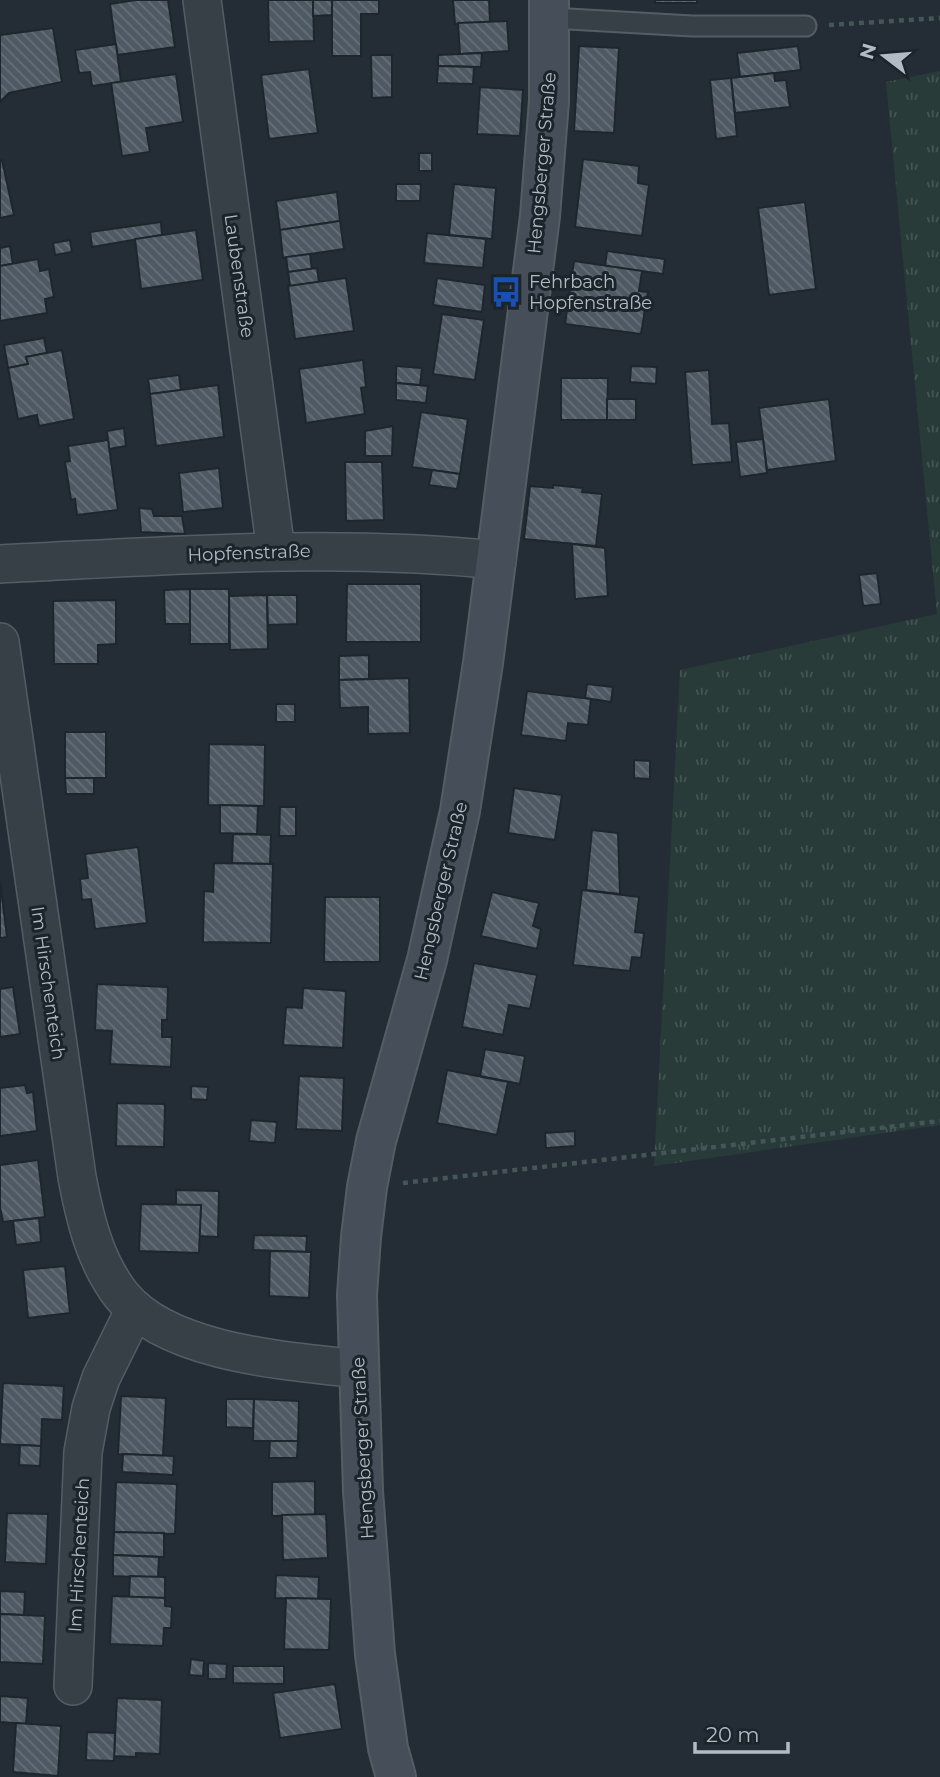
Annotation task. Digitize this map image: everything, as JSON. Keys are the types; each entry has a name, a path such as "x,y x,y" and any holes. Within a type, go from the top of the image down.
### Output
{"street":[{"name":"Laubenstraße","path":"202,0 276,551"},
{"name":"Hengsberger Straße","path":"396,1777 388,1748 375,1654 363,1491 357,1295 367,1187 376,1141 427,960 460,811 497,560 540,216 549,101 550,9"},
{"name":"Hopfenstraße","path":"0,564 276,551 430,553 497,560"},
{"name":"Im Hirschenteich","path":"0,642 27,842 84,1216 95,1250 111,1281 135,1309 167,1329 240,1354 359,1369"},
{"name":"Im Hirschenteich","path":"73,1686 83,1452 101,1378 135,1309"}],"lane":[{"path":"550,9 692,26 806,26"}],"path":[{"path":"806,26 940,18"},
{"path":"367,1187 940,1121"}],"green space":[{"path":"940,71 940,1125 654,1166 680,670 937,614 886,82"}],"building":[{"path":"136,0 168,0 175,47 117,55 110,4"},
{"path":"268,0 313,0 314,41 269,42"},
{"path":"313,0 332,0 332,15 313,16"},
{"path":"332,0 379,0 379,14 361,14 361,56 332,56"},
{"path":"453,0 489,0 490,22 455,24"},
{"path":"655,0 697,0 697,3 655,3"},
{"path":"507,21 509,51 460,54 458,23"},
{"path":"53,28 62,82 9,93 0,102 0,35"},
{"path":"116,44 121,82 92,86 90,72 79,73 75,50"},
{"path":"579,46 619,48 614,133 574,131"},
{"path":"798,46 801,70 740,77 737,53"},
{"path":"482,53 481,67 438,66 438,55"},
{"path":"371,55 392,55 392,97 372,98"},
{"path":"438,66 474,67 473,84 437,83"},
{"path":"309,69 318,133 269,139 261,75"},
{"path":"774,73 775,81 786,80 790,107 735,113 731,78"},
{"path":"176,74 183,122 146,128 150,152 122,156 111,83"},
{"path":"731,78 737,136 716,139 710,80"},
{"path":"480,87 523,90 520,136 477,134"},
{"path":"419,153 432,153 432,171 419,171"},
{"path":"583,159 639,166 638,183 649,185 642,236 575,227"},
{"path":"2,160 14,215 0,218 0,161"},
{"path":"396,184 421,184 420,201 396,201"},
{"path":"454,184 496,188 492,239 449,235"},
{"path":"337,192 340,221 280,230 276,201"},
{"path":"805,202 816,289 769,295 758,208"},
{"path":"340,221 344,249 283,258 280,230"},
{"path":"161,222 162,235 92,247 90,232"},
{"path":"196,230 203,280 141,289 135,239"},
{"path":"427,233 486,239 483,268 424,263"},
{"path":"70,240 72,252 55,255 53,243"},
{"path":"10,246 13,264 0,266 0,248"},
{"path":"607,251 665,259 663,274 605,266"},
{"path":"310,254 312,269 288,272 286,257"},
{"path":"38,259 40,271 49,269 54,297 45,299 47,313 0,321 0,266"},
{"path":"574,261 642,271 639,291 648,292 641,334 565,324"},
{"path":"317,268 319,282 290,286 288,272"},
{"path":"346,278 354,331 295,339 288,286"},
{"path":"437,278 485,285 482,312 433,305"},
{"path":"442,314 484,320 475,380 433,374"},
{"path":"44,338 47,353 26,357 28,364 8,368 4,345"},
{"path":"62,350 74,419 39,426 37,415 18,419 8,368 28,364 26,357"},
{"path":"363,360 366,387 361,388 365,414 306,423 299,369"},
{"path":"396,366 422,368 420,385 396,383"},
{"path":"631,366 657,367 656,384 630,382"},
{"path":"709,370 712,424 729,423 732,462 692,465 685,372"},
{"path":"179,375 181,390 150,394 148,379"},
{"path":"561,378 608,378 607,420 561,420"},
{"path":"396,383 428,386 426,403 396,400"},
{"path":"218,385 224,437 156,446 150,394"},
{"path":"607,399 636,399 636,420 607,420"},
{"path":"829,399 836,461 767,470 759,408"},
{"path":"421,412 468,419 460,474 412,467"},
{"path":"393,426 392,456 365,456 365,431"},
{"path":"124,428 126,446 109,449 107,431"},
{"path":"763,439 767,473 740,477 736,442"},
{"path":"108,440 118,510 77,515 75,499 71,500 65,462 70,461 68,446"},
{"path":"345,462 382,462 384,520 346,521"},
{"path":"219,468 223,508 183,512 179,473"},
{"path":"432,470 460,474 457,489 429,485"},
{"path":"553,485 583,488 582,492 602,494 596,546 524,539 530,486 553,488"},
{"path":"139,508 152,509 154,516 182,516 185,534 141,532"},
{"path":"572,544 605,548 608,596 575,599"},
{"path":"877,573 881,604 863,606 859,575"},
{"path":"347,584 421,584 421,642 346,642"},
{"path":"190,589 229,589 229,644 190,644"},
{"path":"190,589 190,624 165,624 164,590"},
{"path":"267,595 268,649 230,650 229,596"},
{"path":"267,595 297,595 297,624 268,625"},
{"path":"116,600 116,644 98,645 98,664 54,664 53,601"},
{"path":"369,655 369,679 339,680 339,656"},
{"path":"409,678 410,733 368,734 368,707 340,708 339,680"},
{"path":"587,684 613,687 611,702 585,698"},
{"path":"527,691 591,699 588,725 568,723 566,741 521,735"},
{"path":"276,704 295,704 295,722 276,722"},
{"path":"65,732 106,732 106,778 65,778"},
{"path":"209,744 265,745 264,806 208,805"},
{"path":"634,760 650,761 650,779 634,778"},
{"path":"65,778 94,778 94,794 66,794"},
{"path":"514,788 562,795 555,840 508,833"},
{"path":"220,805 258,806 257,834 220,833"},
{"path":"280,807 296,807 296,836 279,836"},
{"path":"592,830 618,833 620,894 586,890"},
{"path":"233,834 271,835 270,864 232,863"},
{"path":"138,847 147,923 95,929 91,899 82,900 80,879 88,878 85,854"},
{"path":"214,863 273,864 271,943 203,942 204,891 213,892"},
{"path":"0,881 7,937 0,938"},
{"path":"582,890 639,897 635,932 644,933 641,958 632,957 630,971 573,965"},
{"path":"492,892 539,903 533,926 541,929 537,949 481,936"},
{"path":"325,897 380,897 380,962 324,962"},
{"path":"474,963 537,975 530,1009 509,1005 503,1035 462,1027"},
{"path":"97,984 168,987 167,1020 162,1020 162,1037 172,1037 171,1067 110,1064 112,1031 95,1030"},
{"path":"13,987 20,1034 0,1037 0,989"},
{"path":"303,988 346,991 343,1048 283,1045 286,1007 302,1008"},
{"path":"485,1049 525,1056 520,1084 480,1076"},
{"path":"447,1070 508,1082 497,1135 437,1123"},
{"path":"299,1076 344,1078 342,1131 296,1129"},
{"path":"25,1085 27,1093 33,1092 37,1131 0,1136 0,1088"},
{"path":"191,1086 208,1087 207,1100 191,1099"},
{"path":"117,1103 165,1104 164,1147 116,1146"},
{"path":"251,1120 277,1122 275,1143 249,1141"},
{"path":"575,1131 575,1146 546,1148 545,1133"},
{"path":"38,1160 45,1217 3,1222 0,1207 0,1165"},
{"path":"176,1190 219,1191 218,1237 199,1236 201,1205 176,1205"},
{"path":"141,1204 201,1205 199,1253 139,1251"},
{"path":"39,1218 41,1242 16,1245 13,1221"},
{"path":"254,1235 307,1236 306,1252 253,1250"},
{"path":"270,1251 311,1252 309,1298 269,1296"},
{"path":"65,1266 70,1313 28,1318 23,1270"},
{"path":"3,1383 64,1386 62,1420 42,1419 41,1446 0,1444"},
{"path":"121,1396 166,1398 163,1456 118,1454"},
{"path":"226,1399 254,1399 253,1428 226,1427"},
{"path":"254,1399 299,1401 298,1441 253,1441"},
{"path":"270,1441 298,1441 297,1458 269,1458"},
{"path":"20,1445 41,1446 40,1466 19,1465"},
{"path":"123,1454 174,1456 173,1475 122,1472"},
{"path":"315,1481 315,1515 272,1516 272,1482"},
{"path":"116,1482 177,1484 175,1534 114,1532"},
{"path":"7,1513 48,1514 46,1564 5,1562"},
{"path":"326,1514 328,1558 283,1560 282,1515"},
{"path":"114,1532 164,1533 164,1557 113,1555"},
{"path":"113,1555 159,1557 158,1578 113,1576"},
{"path":"276,1575 319,1577 318,1599 275,1598"},
{"path":"130,1576 165,1577 165,1598 129,1597"},
{"path":"0,1591 25,1592 24,1615 0,1614"},
{"path":"112,1596 165,1598 165,1606 172,1607 171,1628 164,1628 163,1646 110,1644"},
{"path":"286,1598 331,1599 329,1650 284,1649"},
{"path":"0,1614 45,1616 43,1664 0,1662"},
{"path":"191,1659 204,1661 203,1676 189,1675"},
{"path":"208,1663 227,1664 226,1679 208,1679"},
{"path":"233,1666 284,1666 284,1684 233,1683"},
{"path":"335,1684 342,1729 280,1738 273,1693"},
{"path":"0,1696 28,1698 26,1724 0,1722"},
{"path":"117,1698 162,1700 160,1754 114,1756"},
{"path":"16,1723 61,1726 58,1776 13,1772"},
{"path":"87,1732 115,1733 114,1761 86,1760"}],"place":[{"name":"Fehrbach Hopfenstraße","path":"506,292"}]}
